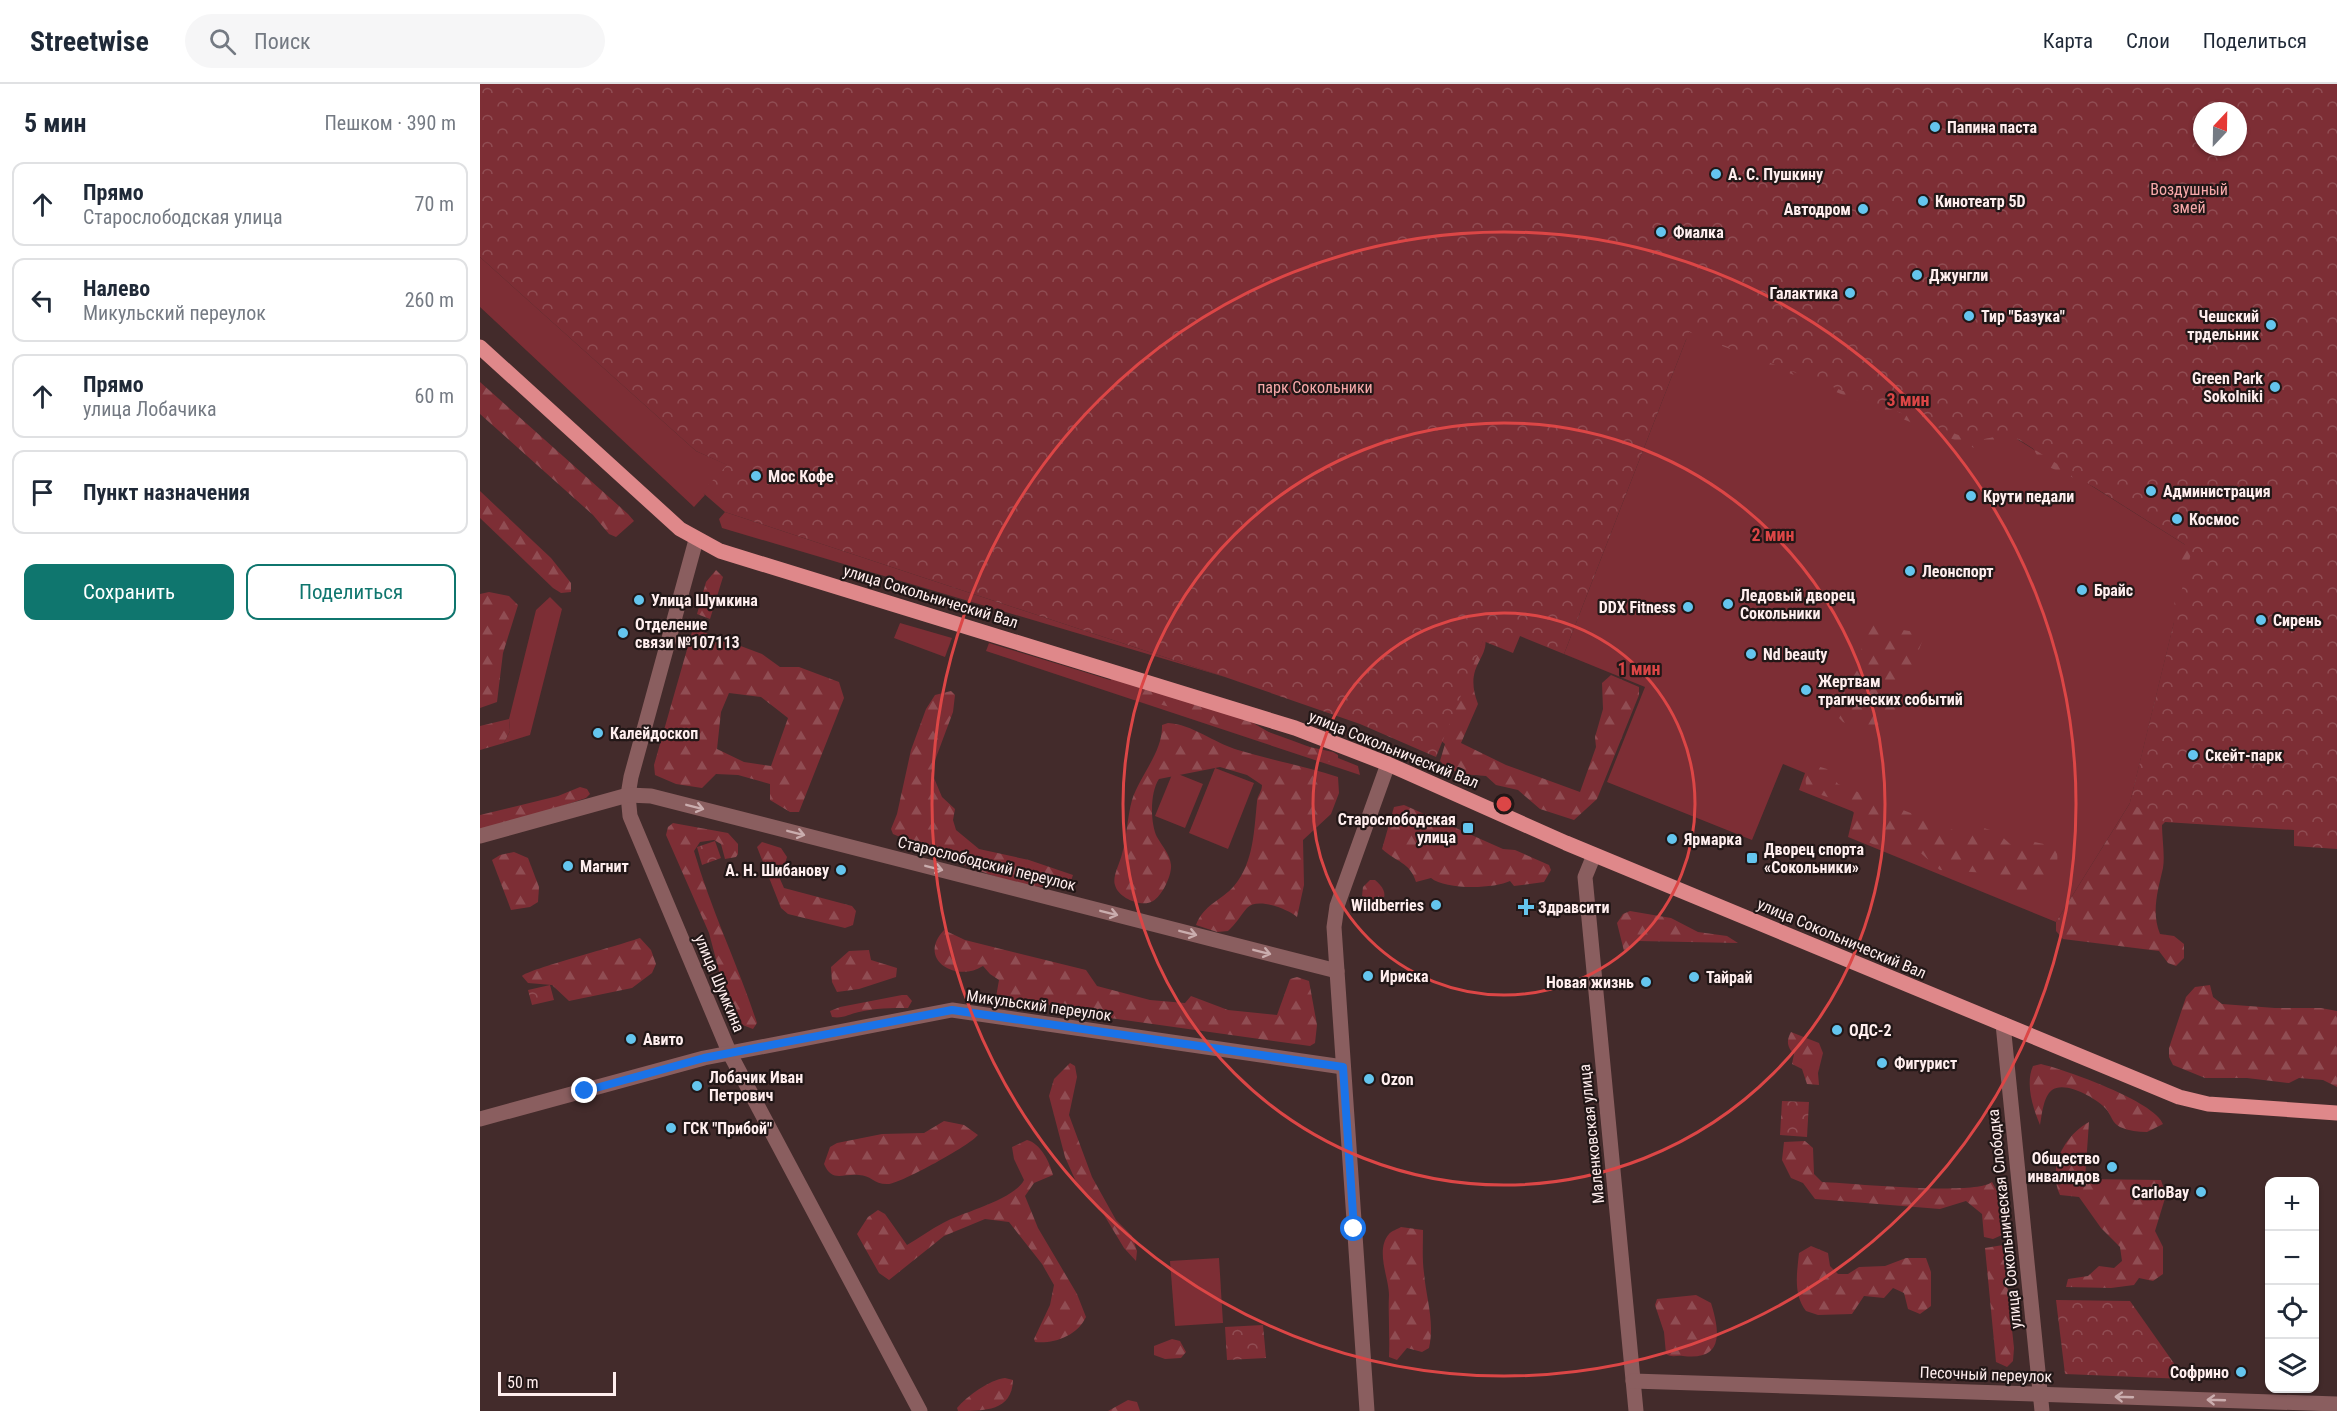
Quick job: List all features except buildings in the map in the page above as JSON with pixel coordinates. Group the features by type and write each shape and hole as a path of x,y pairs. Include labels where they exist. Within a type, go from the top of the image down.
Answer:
{"main road":[{"name":"улица Сокольнический Вал","path":"480,347 680,530 696,540 765,565 1218,702 1388,764 1594,855 2194,1102 2337,1113"}],"street":[{"name":"улица Шумкина","path":"696,540 628,795 630,816 730,1054 920,1411"},
{"path":"1367,1411 1335,917 1388,764"},
{"path":"480,836 628,795"},
{"name":"Старослободский переулок","path":"628,795 651,796 1337,971"},
{"name":"Маленковская улица","path":"1594,855 1585,877 1636,1411"},
{"name":"Микульский переулок","path":"480,1119 704,1058 952,1010 1343,1067"},
{"name":"улица Сокольническая Слободка","path":"2002,1024 2043,1411"},
{"name":"Песочный переулок","path":"1633,1381 2337,1404"}],"green space":[{"name":"парк Сокольники","path":"480,84 2337,84 2337,849 2294,846 2294,830 2165,822 2130,803 2192,549 2010,434 1974,441 1689,332 1564,654 1520,636 1513,653 1483,641 1436,757 1360,724 1225,677 725,512 702,492 727,465 696,451 480,257"},
{"path":"480,257 696,451 728,465 703,492 705,495 694,507 480,307"},
{"path":"1658,326 1905,369 2195,526 2167,820 2162,825 2164,863 2156,909 2160,934 2174,936 2184,944 2184,958 2176,966 2168,963 2159,951 2063,939 2056,931 2056,922 2130,803 2174,623 2175,582 2185,544 2106,492 2042,464 2028,439 2007,440 1977,449 1693,334 1676,347"},
{"path":"1689,332 2009,434 2192,549 2130,803 2056,922 1848,837 1854,812 1799,790 1805,773 1783,764 1752,840 1607,782 1645,687 1564,654"},
{"path":"480,382 634,521 616,537 609,534 593,515 480,414"},
{"path":"480,491 551,558 571,583 571,592 561,593 553,588 480,518"},
{"path":"725,512 1225,677 722,528 719,519"},
{"path":"716,570 723,577 710,619 697,614 706,582"},
{"path":"489,592 509,596 518,605 503,653 497,702 480,708 480,594"},
{"path":"550,597 562,609 530,735 504,743 510,731 509,719 536,610"},
{"path":"900,623 952,638 945,657 894,638"},
{"path":"1876,623 1890,628 1922,633 1923,639 1888,730 1882,736 1843,722 1835,714 1871,626"},
{"path":"698,630 762,654 780,667 799,667 839,682 844,698 799,812 790,812 770,800 770,784 738,775 716,774 702,788 676,784 655,775 654,765 692,632","holes":["729,693 761,697 788,718 771,766 744,762 717,749 721,712"]},
{"path":"1485,636 1486,644 1473,680 1478,704 1461,743 1506,765 1580,792 1596,747 1595,737 1603,709 1602,683 1611,675 1639,687 1639,695 1597,799 1574,820 1540,809 1518,790 1496,785 1486,776 1455,771 1440,761 1445,744 1439,739"},
{"path":"989,643 1267,731 1358,766 1360,775 986,651"},
{"path":"1110,678 1248,720 1286,742 1333,752 1338,755 1338,761 1321,762 1285,747 1228,730 1178,709 1135,698 1112,683"},
{"path":"951,691 955,695 953,712 931,771 942,797 955,809 953,820 956,830 979,849 1029,860 1073,875 1070,884 1045,887 1011,881 963,865 924,844 893,834 891,829 897,814 911,750 926,709 935,695"},
{"path":"509,719 510,731 504,743 480,750 480,726"},
{"path":"1168,723 1194,730 1238,750 1338,777 1339,793 1331,814 1303,840 1304,885 1297,917 1280,908 1258,904 1247,908 1228,931 1217,932 1196,925 1203,912 1234,886 1246,867 1254,835 1257,800 1262,787 1247,775 1220,767 1159,779 1154,792 1152,816 1157,837 1170,861 1171,869 1168,879 1160,895 1148,903 1125,898 1117,890 1115,878 1124,848 1132,800 1159,745 1162,725"},
{"path":"1817,766 1827,769 1838,784 1958,832 1969,831 1977,826 1997,832 2010,844 2025,840 2053,846 2057,852 2057,860 2051,877 2028,903 2014,895 2006,881 1988,873 1940,870 1915,848 1897,849 1873,844 1851,828 1856,818 1849,807 1808,790 1806,776"},
{"path":"1215,768 1254,783 1228,849 1189,833"},
{"path":"1173,772 1203,784 1185,828 1155,816"},
{"path":"580,787 587,789 590,794 586,798 480,834 480,815 558,796"},
{"path":"1404,805 1503,849 1515,850 1549,865 1551,870 1544,882 1514,886 1510,881 1482,887 1447,885 1431,878 1416,882 1406,866 1382,849 1394,807"},
{"path":"673,823 728,833 738,844 736,857 725,859 721,844 714,840 700,842 694,851 708,895 757,1023 753,1029 740,1024 722,982 709,933 666,835 668,827"},
{"path":"715,841 721,858 702,865 697,847"},
{"path":"762,842 781,848 787,857 780,879 784,888 852,906 856,911 853,925 845,928 788,914 781,908 757,847"},
{"path":"514,852 528,858 539,887 538,902 530,907 511,910 492,860 500,855"},
{"path":"1370,880 1375,880 1383,890 1382,902 1362,896 1363,887"},
{"path":"1630,911 1671,918 1698,932 1727,936 1738,943 1638,941 1624,951 1617,923 1623,914"},
{"path":"944,930 965,940 1086,970 1097,986 1150,1000 1185,1003 1191,996 1228,1010 1277,1015 1290,979 1297,977 1309,981 1317,1025 1315,1043 1310,1046 1074,1013 1056,1005 1042,1005 1021,1010 1002,1006 996,997 999,980 983,966 973,971 962,972 943,966 937,959 935,951 937,941"},
{"path":"640,938 651,950 656,964 652,973 632,988 569,1001 552,985 528,983 522,976 540,968"},
{"path":"869,950 871,960 897,968 896,977 859,989 837,992 832,982 831,967 849,951"},
{"path":"550,985 554,1000 532,1005 528,990"},
{"path":"2210,985 2213,997 2222,1004 2275,1008 2321,1008 2337,1011 2337,1087 2323,1080 2299,1078 2289,1083 2247,1078 2205,1078 2173,1065 2169,1057 2169,1048 2186,997 2195,987"},
{"path":"907,995 912,1001 908,1008 871,1010 839,1017 832,1017 830,1011 840,1007"},
{"path":"1791,1032 1819,1043 1823,1053 1818,1073 1819,1085 1807,1084 1802,1069 1792,1064 1794,1054 1788,1041"},
{"path":"1070,1063 1075,1066 1077,1077 1069,1115 1092,1177 1116,1220 1132,1236 1137,1251 1136,1261 1124,1248 1101,1210 1077,1184 1065,1157 1049,1096 1054,1079"},
{"path":"2041,1064 2127,1096 2156,1115 2163,1124 2147,1132 2120,1127 2096,1100 2065,1087 2049,1093 2043,1106 2040,1125 2033,1104 2030,1080 2033,1066"},
{"path":"1782,1101 1809,1102 1807,1137 1780,1135"},
{"path":"944,1121 964,1125 978,1135 950,1155 896,1182 884,1184 863,1175 834,1175 827,1170 824,1164 830,1147 837,1143 882,1134 924,1133"},
{"path":"2089,1122 2085,1179 2161,1180 2166,1195 2155,1231 2163,1247 2163,1274 2153,1281 2139,1278 2134,1285 2111,1288 2066,1287 2068,1279 2088,1276 2099,1266 2114,1268 2122,1261 2120,1247 2101,1228 2079,1197 2060,1195 2057,1184 2057,1163 2066,1143"},
{"path":"1027,1140 1036,1145 1044,1154 1053,1175 1034,1183 1025,1196 1038,1228 1077,1294 1086,1317 1071,1334 1050,1342 1035,1342 1034,1339 1050,1305 1054,1285 1042,1264 1009,1222 985,1219 944,1236 889,1280 879,1273 857,1234 868,1217 878,1210 885,1214 907,1245 943,1223 1010,1194 1024,1180 1014,1159 1012,1147"},
{"path":"1805,1141 1813,1148 1814,1174 1822,1182 1962,1188 1992,1182 1997,1191 2002,1235 1993,1239 1984,1237 1982,1214 1966,1201 1940,1209 1815,1199 1803,1183 1791,1178 1782,1160 1784,1142"},
{"path":"1401,1227 1423,1230 1423,1268 1430,1310 1431,1338 1429,1348 1422,1352 1407,1348 1397,1360 1389,1357 1389,1295 1383,1248 1389,1234"},
{"path":"2003,1245 2014,1348 2013,1361 2007,1367 1996,1362 1985,1248"},
{"path":"1811,1246 1828,1253 1830,1266 1838,1274 1848,1274 1859,1267 1885,1266 1906,1258 1926,1258 1931,1272 1931,1306 1920,1314 1908,1309 1904,1293 1893,1288 1884,1298 1864,1296 1852,1314 1818,1315 1806,1311 1799,1298 1797,1268 1799,1253"},
{"path":"1219,1258 1223,1323 1175,1326 1170,1261"},
{"path":"1696,1295 1711,1303 1716,1324 1716,1342 1706,1354 1668,1355 1664,1332 1655,1305 1657,1299"},
{"path":"2056,1300 2130,1301 2185,1379 2065,1374"},
{"path":"1263,1325 1266,1358 1227,1360 1225,1327"},
{"path":"1172,1339 1180,1341 1186,1352 1181,1358 1165,1359 1154,1355 1154,1346"},
{"path":"1005,1378 1013,1380 1008,1398 1002,1403 978,1411 958,1411 957,1408 961,1403 979,1389"},
{"path":"1128,1400 1137,1402 1140,1411 1108,1411"}],"place":[{"name":"Папина паста","path":"1935,127"},
{"name":"А. С. Пушкину","path":"1716,174"},
{"name":"Кинотеатр 5D","path":"1923,201"},
{"name":"Автодром","path":"1863,209"},
{"name":"Фиалка","path":"1661,232"},
{"name":"Джунгли","path":"1917,275"},
{"name":"Галактика","path":"1850,293"},
{"name":"Тир \"Базука\"","path":"1969,316"},
{"name":"Чешский трдельник","path":"2271,325"},
{"name":"Green Park Sokolniki","path":"2275,387"},
{"name":"Мос Кофе","path":"756,476"},
{"name":"Администрация","path":"2151,491"},
{"name":"Крути педали","path":"1971,496"},
{"name":"Космос","path":"2177,519"},
{"name":"Леонспорт","path":"1910,571"},
{"name":"Брайс","path":"2082,590"},
{"name":"Улица Шумкина","path":"639,600"},
{"name":"Ледовый дворец Сокольники","path":"1728,604"},
{"name":"DDX Fitness","path":"1688,607"},
{"name":"Сирень","path":"2261,620"},
{"name":"Отделение связи №107113","path":"623,633"},
{"name":"Nd beauty","path":"1751,654"},
{"name":"Жертвам трагических событий","path":"1806,690"},
{"name":"Калейдоскоп","path":"598,733"},
{"name":"Скейт-парк","path":"2193,755"},
{"name":"Старослободская улица","path":"1468,828"},
{"name":"Ярмарка","path":"1672,839"},
{"name":"Дворец спорта «Сокольники»","path":"1752,858"},
{"name":"Магнит","path":"568,866"},
{"name":"А. Н. Шибанову","path":"841,870"},
{"name":"Wildberries","path":"1436,905"},
{"name":"Здравсити","path":"1526,907"},
{"name":"Ириска","path":"1368,976"},
{"name":"Тайрай","path":"1694,977"},
{"name":"Новая жизнь","path":"1646,982"},
{"name":"ОДС-2","path":"1837,1030"},
{"name":"Авито","path":"631,1039"},
{"name":"Фигурист","path":"1882,1063"},
{"name":"Ozon","path":"1369,1079"},
{"name":"Лобачик Иван Петрович","path":"697,1086"},
{"name":"ГСК \"Прибой\"","path":"671,1128"},
{"name":"Общество инвалидов","path":"2112,1167"},
{"name":"CarloBay","path":"2201,1192"},
{"name":"Софрино","path":"2241,1372"}],"route":[{"path":"585,1091 704,1058 952,1010 1343,1067 1354,1229"}],"park label":[{"name":"Воздушный змей","path":"2189,198"}]}
